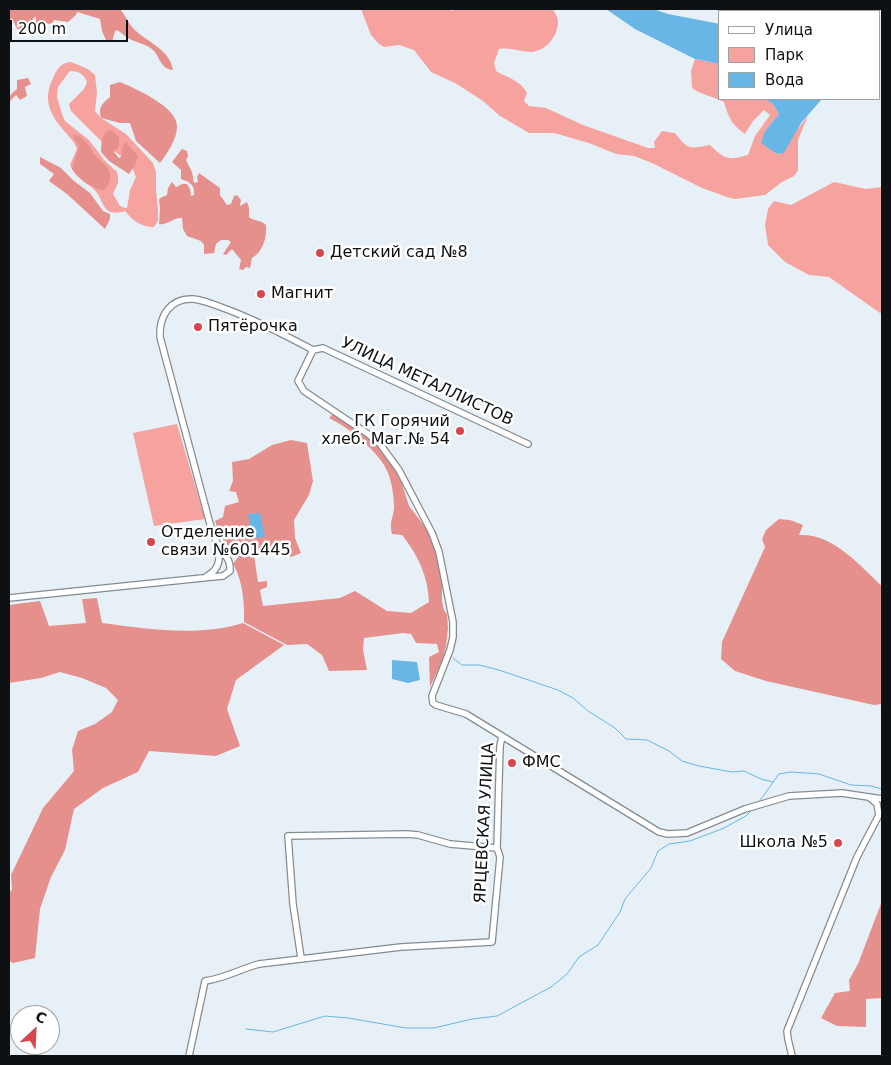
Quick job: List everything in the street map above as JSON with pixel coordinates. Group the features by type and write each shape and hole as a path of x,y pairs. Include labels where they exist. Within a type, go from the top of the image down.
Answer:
{"main road":[{"name":"УЛИЦА МЕТАЛЛИСТОВ","path":"222,552 210,524 163,347 160,330 165,312 177,302 191,299 200,300 268,326 313,350 323,348 528,444"},
{"path":"313,350 298,381 304,391 380,444 408,487 432,533 439,552 453,622 453,637 450,650 432,696 433,702 438,707 461,711 660,832 668,834 687,832 746,809 789,796 842,794 882,799"},
{"path":"9,598 205,577 217,573 227,574 230,571 230,564 222,552"},
{"path":"217,573 222,552"},
{"name":"ЯРЦЕВСКАЯ УЛИЦА","path":"300,958 401,947 492,942 500,857 497,848 500,746 502,736"},
{"path":"792,1056 787,1031 857,857 880,812 878,804 869,797"},
{"path":"189,1056 206,981 222,978 259,964 300,958 293,904 288,836 407,834 418,835 450,844 497,848"}],"green space":[{"path":"361,9 450,9 452,11 456,9 553,9 558,23 553,39 549,43 541,49 531,52 499,49 494,63 496,71 517,82 524,89 527,93 524,101 529,106 546,108 583,125 648,148 655,148 654,142 662,131 675,133 683,143 690,147 710,145 723,156 731,158 748,155 755,136 770,115 764,110 753,121 745,134 731,120 724,102 719,100 767,100 773,104 779,114 765,131 772,149 777,154 808,116 798,140 798,171 794,176 782,182 765,195 735,199 727,197 702,188 634,156 616,154 589,143 554,133 529,133 500,116 483,101 455,83 431,72 414,50 399,45 384,47 371,35"},
{"path":"695,59 718,64 718,100 692,88 691,71"},
{"path":"71,62 88,69 95,75 97,93 95,111 101,118 126,134 153,163 156,172 158,209 158,221 154,227 138,223 125,211 116,213 107,210 94,189 79,178 70,165 77,149 74,142 55,119 49,106 48,92 50,84 61,66","holes":["70,71 78,72 87,82 84,89 69,104 71,111 100,140 130,163 136,177 130,190 127,208 120,206 113,194 118,183 117,172 105,161 89,140 65,121 62,114 57,97 58,87"]},
{"path":"834,182 866,189 882,187 882,312 880,313 829,277 809,275 785,262 768,245 765,225 768,209 774,201 791,205"},
{"path":"177,424 205,519 154,526 133,433"}],"shaded area":[{"path":"9,9 120,9 134,29 168,57 173,70 163,65 152,49 129,39 117,30 112,42 106,40 100,19 77,12 68,22 54,20 52,24 43,23 40,27 37,27 36,16 23,29 17,29 12,18 9,21"},
{"path":"28,78 31,84 25,87 27,96 20,100 16,95 9,102 11,94 17,89 17,80"},
{"path":"120,82 136,89 164,106 175,120 177,127 175,136 160,163 136,141 130,123 120,123 101,118 101,106 110,97 110,85"},
{"path":"111,130 119,137 119,146 114,152 119,158 121,157 123,145 126,142 138,156 129,174 109,161 101,152 103,136 107,131"},
{"path":"73,134 81,137 108,168 110,181 104,190 94,188 86,183 72,169 79,146"},
{"path":"182,149 187,151 188,156 186,160 192,172 194,183 198,182 197,177 199,173 220,188 220,195 227,205 231,204 234,196 237,195 241,200 240,206 247,202 249,217 266,225 264,244 252,258 250,268 239,269 241,260 232,249 226,255 223,254 231,242 228,240 221,240 216,244 214,253 204,254 204,245 201,241 187,236 183,229 182,218 165,224 159,224 159,200 167,195 168,188 172,182 176,187 187,184 191,196 194,195 193,186 181,179 181,170 172,162"},
{"path":"40,157 61,168 90,193 103,211 110,214 110,219 105,229 67,194 49,181 54,174 40,164"},
{"path":"333,414 380,445 398,471 409,506 429,532 437,554 442,584 442,602 447,614 448,628 443,659 430,687 429,657 439,652 437,644 416,643 411,634 403,633 364,638 363,650 367,670 329,671 322,655 307,644 287,645 244,622 242,591 239,576 233,564 239,556 254,555 258,582 267,581 267,587 260,590 263,606 340,598 355,591 387,611 411,613 429,602 427,583 413,550 402,535 392,534 391,520 394,508 392,486 384,465 363,441 329,418"},
{"path":"291,440 307,443 313,481 309,495 294,520 295,538 301,553 291,557 276,548 232,551 220,536 215,521 223,517 225,506 239,502 236,492 229,491 233,481 232,462 249,459 272,445"},
{"path":"779,519 790,520 803,525 799,535 823,539 845,552 882,586 882,704 874,705 766,681 735,671 721,659 722,642 765,547 762,539 766,530"},
{"path":"97,598 102,623 191,631 208,630 243,623 284,645 236,680 227,709 240,746 216,756 149,751 138,772 103,788 74,809 65,850 51,877 40,909 35,958 13,963 9,961 9,894 12,889 11,875 43,808 74,771 72,750 78,731 95,724 112,712 118,700 106,688 82,678 60,672 41,678 9,683 9,605 40,601 49,626 86,623 82,599"},
{"path":"882,901 882,998 866,999 866,1027 837,1026 821,1018 835,993 850,991 849,980 858,964"}],"water":[{"path":"606,9 653,9 668,14 718,24 718,64 695,59 635,29"},
{"path":"767,100 821,100 801,123 784,153 777,154 761,143 765,131 779,114 773,104"},
{"path":"260,513 265,537 252,538 248,514"},
{"path":"392,660 417,662 420,680 408,683 392,679"}],"waterway":[{"path":"453,658 462,665 479,665 499,670 558,690 573,698 588,711 615,728 626,739 647,740 669,751 682,761 732,772 744,771 773,782"},
{"path":"759,802 779,774 791,772 819,774 851,785 871,786 882,789"},
{"path":"246,1029 273,1032 325,1016 406,1028 434,1028 472,1019 497,1016 551,987 567,974 579,957 598,945 620,912 625,899 651,868 658,851 669,844 690,841 724,828 746,816 753,809"}],"place":[{"name":"Детский сад №8","path":"320,253"},
{"name":"Магнит","path":"261,294"},
{"name":"Пятёрочка","path":"198,327"},
{"name":"ГК Горячий хлеб. Маг.№ 54","path":"460,431"},
{"name":"Отделение связи №601445","path":"151,542"},
{"name":"ФМС","path":"512,763"},
{"name":"Школа №5","path":"838,843"}]}
